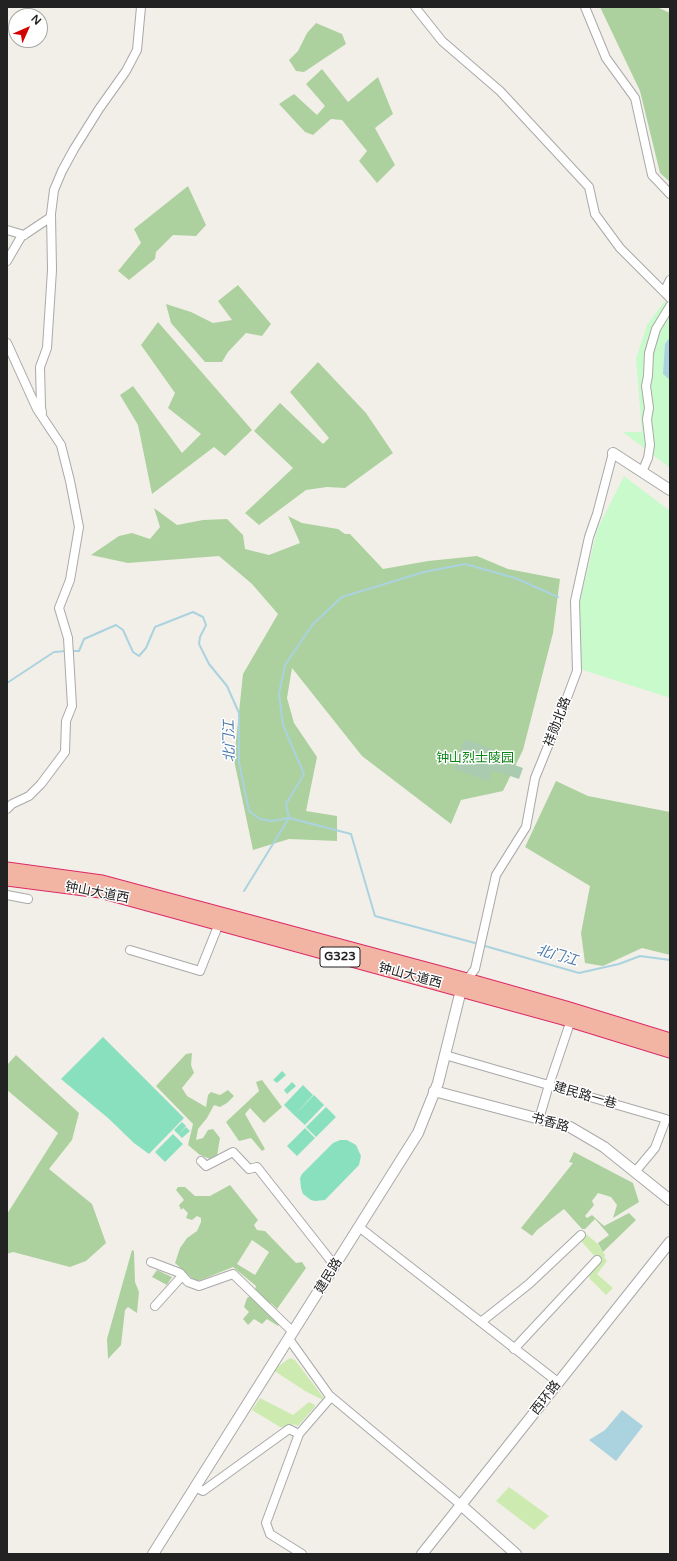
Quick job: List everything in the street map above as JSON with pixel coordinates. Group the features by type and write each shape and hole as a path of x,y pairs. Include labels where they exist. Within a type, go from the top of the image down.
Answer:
{"highway":[{"name":"钟山大道西","path":"7,869 102,882 221,919 572,1015 670,1040"},
{"name":"钟山大道西","path":"7,879 100,891 221,919"},
{"name":"钟山大道西","path":"572,1015 670,1051"}],"street":[{"path":"44,419 41,407 40,367 47,348 52,276 51,217 54,190 62,171 99,109 126,71 137,50 141,7"},
{"path":"415,7 442,41 500,91 589,187 595,214 620,248 670,298"},
{"path":"585,7 606,58 635,98 652,175 670,194"},
{"path":"7,261 21,237 51,217"},
{"path":"7,230 24,235"},
{"path":"664,292 670,280"},
{"path":"642,472 648,458 650,445 647,418 649,408 646,386 649,353 656,328 670,306"},
{"path":"7,343 37,409 61,445 79,527 70,580 59,608 69,645 68,657 72,706 66,721 65,752 29,796 12,804 7,809"},
{"path":"613,453 670,490"},
{"name":"祥勋北路","path":"464,985 475,969 496,875 526,826 535,778 577,671 575,601 589,537 597,514 613,453"},
{"path":"7,894 28,899"},
{"path":"130,950 200,971 221,919"},
{"name":"建民路","path":"153,1554 418,1133 434,1091 464,985"},
{"path":"539,1119 572,1015"},
{"name":"建民路一巷","path":"445,1054 666,1119 655,1148 635,1172"},
{"name":"书香路","path":"434,1091 570,1127 604,1147 670,1200"},
{"path":"201,1161 206,1166 233,1152 248,1169 257,1167 335,1266"},
{"path":"359,1228 558,1383"},
{"path":"481,1322 529,1284 581,1235"},
{"name":"西环路","path":"422,1554 670,1242"},
{"path":"514,1349 597,1260"},
{"path":"151,1262 180,1273 188,1282 199,1286 232,1274 291,1336 331,1397 461,1505 516,1554"},
{"path":"155,1306 182,1276"},
{"path":"302,1554 270,1534 266,1523 299,1434 331,1397"},
{"path":"195,1487 203,1491 289,1429 299,1434"}],"green space":[{"path":"600,7 657,7 670,13 670,182 660,173 640,91"},
{"path":"316,23 342,34 346,44 304,72 296,71 289,60 298,51 307,33"},
{"path":"322,69 348,102 378,77 393,114 375,128 395,165 377,183 359,161 367,151 342,120 331,119 313,135 305,132 279,104 294,94 317,115 325,106 306,84"},
{"path":"188,186 206,225 196,236 173,235 156,252 155,259 129,280 118,271 141,243 134,229"},
{"path":"238,285 271,324 262,336 246,333 228,352 222,362 205,362 171,323 166,304 191,312 213,323 232,320 218,301"},
{"path":"670,294 670,468 623,432 642,432 636,359 647,325"},
{"path":"158,322 252,430 225,456 214,447 152,494 138,425 120,395 133,386 182,453 201,434 168,408 175,393 141,345"},
{"path":"318,362 366,413 393,453 345,488 327,487 306,490 259,525 245,513 293,468 254,431 280,403 323,444 329,438 290,392"},
{"path":"624,476 670,511 670,698 580,669 580,601 597,530"},
{"path":"154,508 177,525 203,520 227,519 243,535 245,549 269,555 300,543 288,516 302,523 338,529 345,534 350,534 383,569 428,561 477,556 508,569 560,579 553,633 523,750 503,791 461,800 451,824 362,756 292,668 287,698 294,723 317,757 306,811 337,816 337,841 289,839 253,850 234,760 243,674 278,614 252,584 219,556 128,563 91,555 119,536 132,533 150,539 160,527"},
{"name":"钟山烈士陵园","path":"465,739 500,752 498,759 523,768 519,779 493,770 488,781 454,769"},
{"path":"556,781 588,796 670,812 670,955 642,948 603,966 585,963 581,933 590,886 525,847"},
{"path":"103,1037 184,1118 149,1154 134,1143 108,1118 61,1079"},
{"path":"192,1053 191,1065 194,1073 182,1088 187,1096 206,1107 208,1095 211,1092 220,1095 228,1090 234,1096 220,1107 214,1105 207,1118 198,1129 196,1140 203,1138 208,1130 213,1129 220,1138 217,1156 210,1159 200,1155 188,1145 193,1124 156,1086 186,1054"},
{"path":"16,1055 79,1113 72,1140 49,1169 92,1204 106,1243 86,1261 70,1267 13,1252 7,1254 7,1214 58,1133 7,1090 7,1065"},
{"path":"282,1071 286,1075 277,1083 273,1080"},
{"path":"262,1080 282,1107 264,1123 250,1108 245,1114 265,1149 262,1151 251,1138 239,1141 226,1122 259,1091 256,1082"},
{"path":"292,1082 296,1086 287,1094 284,1090"},
{"path":"303,1085 313,1095 294,1115 284,1105"},
{"path":"314,1095 324,1105 305,1125 294,1115"},
{"path":"326,1107 336,1117 316,1137 306,1127"},
{"path":"182,1122 186,1126 179,1134 186,1127 190,1131 182,1138 174,1130"},
{"path":"305,1128 315,1138 297,1156 287,1146"},
{"path":"173,1134 183,1144 165,1162 155,1152"},
{"path":"340,1140 347,1140 356,1145 361,1156 359,1165 325,1200 311,1200 303,1194 300,1178 302,1174 333,1143"},
{"path":"574,1152 633,1183 639,1202 613,1218 617,1205 611,1197 598,1193 592,1201 594,1205 585,1216 587,1218 592,1215 604,1226 629,1213 636,1220 603,1252 598,1243 609,1235 595,1219 585,1229 582,1229 564,1209 537,1230 532,1236 521,1228 573,1163 569,1162"},
{"path":"230,1185 258,1220 254,1225 257,1230 265,1231 296,1263 302,1262 306,1268 277,1309 271,1303 267,1311 280,1323 278,1326 267,1319 262,1324 254,1319 248,1325 243,1319 249,1312 244,1307 247,1298 254,1293 256,1286 233,1267 196,1282 175,1263 180,1248 187,1238 197,1231 201,1222 201,1218 197,1216 192,1220 186,1218 188,1213 183,1208 181,1210 179,1205 184,1200 176,1190 178,1187 185,1187 195,1196 210,1196","holes":["252,1240 269,1252 255,1275 237,1264"]},
{"path":"586,1234 598,1244 607,1261 597,1274 613,1288 606,1295 590,1279 589,1275 600,1262 580,1240"},
{"path":"132,1250 134,1251 135,1282 139,1292 137,1313 128,1307 125,1310 121,1345 108,1359 107,1339"},
{"path":"157,1270 172,1277 167,1285 152,1277"},
{"path":"290,1358 295,1360 323,1397 323,1400 305,1391 273,1370"},
{"path":"260,1398 293,1415 309,1402 315,1405 298,1426 293,1424 289,1427 280,1427 252,1410"},
{"path":"509,1487 549,1516 534,1530 496,1501"}],"water":[{"path":"670,337 670,380 663,374 665,344"},
{"path":"622,1410 643,1426 616,1461 589,1440 605,1430"}],"waterway":[{"path":"244,891 289,818 286,804 304,774 283,725 279,694 285,665 313,624 342,597 424,572 465,564 515,578 558,597"},
{"name":"北门江","path":"71,651 79,651 84,639 116,625 123,630 133,652 139,656 146,648 155,627 193,612 203,617 206,625 200,637 199,644 209,664 227,686 239,713 239,762 249,811 260,819 272,821 289,818 351,834 375,916 475,943"},
{"name":"北门江","path":"7,683 54,652 67,651"},
{"name":"北门江","path":"485,946 579,973 619,964 640,956 670,960"}]}
